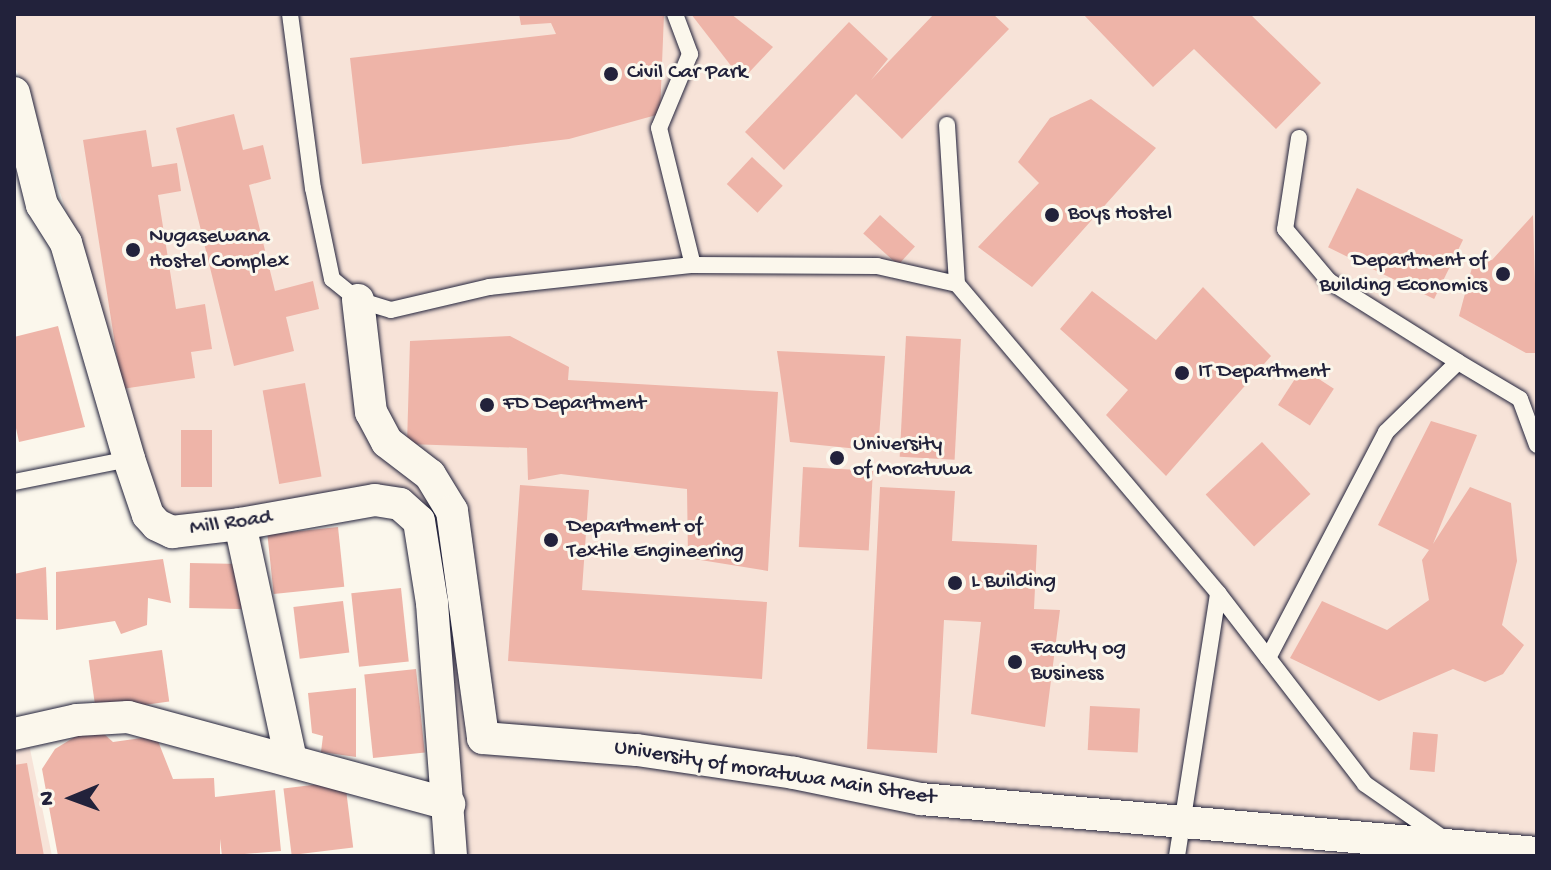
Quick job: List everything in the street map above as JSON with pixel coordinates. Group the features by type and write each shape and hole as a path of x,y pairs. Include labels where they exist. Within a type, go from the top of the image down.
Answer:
{"street":[{"name":"Mill Road","path":"14,93 28,205 66,243 129,459 148,515 157,525 172,532 240,524 375,500 400,504 419,521 432,603 451,856"},
{"name":"University of moratuwa Main Street","path":"358,300 371,412 387,442 430,475 452,511 483,738 637,750 794,773 921,799 1178,840 1458,853 1537,853"},
{"path":"240,524 291,760"},
{"path":"14,734 77,720 128,717 449,804"}],"lane":[{"path":"290,14 313,188 332,279 358,300 391,310 489,287 693,265 877,266 957,284"},
{"path":"675,14 690,54 659,128 693,265"},
{"path":"947,125 957,284 1218,593 1365,784 1458,853"},
{"path":"1299,138 1285,229 1329,281 1520,399 1537,445"},
{"path":"1268,658 1386,432 1458,362"},
{"path":"14,482 129,459"},
{"path":"1178,840 1218,593"}],"shaded area":[{"name":"University of Moratuwa","path":"14,14 1537,14 1537,856 456,856 408,523 352,493 153,520 67,214 26,88 14,66"},
{"path":"28,739 52,856 14,856 14,742"}],"building":[{"path":"519,14 664,14 660,114 569,139 362,164 350,58 556,34 551,23 521,25"},
{"path":"691,14 731,14 773,47 742,80"},
{"path":"934,14 993,14 1009,29 902,139 856,94 784,170 745,132 849,22 888,59 871,80"},
{"path":"1083,14 1250,14 1321,83 1276,129 1194,49 1153,87"},
{"name":"Boys Hostel","path":"1091,99 1156,148 1032,287 978,247 1039,183 1018,162 1050,118"},
{"path":"234,114 243,150 263,145 271,179 249,185 275,291 313,281 319,309 286,317 294,351 234,366 176,128"},
{"name":"Nugasewana Hostel Complex","path":"146,130 152,167 177,163 181,191 158,195 176,309 205,304 212,349 191,352 195,378 122,389 83,140"},
{"path":"752,157 783,186 757,213 727,184"},
{"path":"1357,188 1463,240 1434,299 1328,247"},
{"path":"880,215 915,246 898,265 863,234"},
{"name":"Department of Building Economics","path":"1533,215 1537,353 1526,353 1459,316 1474,260 1492,260"},
{"name":"IT Department","path":"1203,287 1271,356 1166,476 1106,415 1128,390 1060,329 1092,291 1156,340"},
{"path":"58,326 85,427 19,442 14,419 14,337"},
{"path":"510,336 569,367 568,380 778,392 768,571 688,558 687,489 561,474 528,480 527,448 407,444 410,341"},
{"path":"906,336 961,339 955,460 900,457"},
{"path":"777,351 885,356 878,451 790,442"},
{"path":"1302,368 1334,389 1310,426 1278,405"},
{"path":"305,383 321,477 279,484 263,390"},
{"path":"1431,421 1477,435 1433,544 1470,487 1511,503 1517,561 1502,625 1524,645 1503,674 1485,682 1453,669 1379,701 1290,658 1322,601 1387,630 1429,600 1422,560 1429,550 1378,525"},
{"path":"181,430 212,430 212,487 181,487"},
{"path":"1262,442 1310,494 1254,546 1206,495"},
{"path":"803,467 873,471 869,551 799,547"},
{"name":"Department of Textile Engineering","path":"520,485 589,490 582,590 767,602 762,679 508,661"},
{"name":"L Building","path":"880,487 955,491 952,541 1037,545 1034,609 1060,610 1045,727 971,714 981,622 944,620 937,753 867,749"},
{"path":"338,527 344,587 274,594 267,534"},
{"path":"163,559 171,603 148,598 147,625 121,634 115,621 56,630 56,572"},
{"path":"190,563 242,564 241,609 189,608"},
{"path":"46,567 48,620 14,619 14,574"},
{"path":"401,588 409,662 359,667 351,593"},
{"path":"343,601 349,653 300,659 293,607"},
{"path":"162,650 169,701 96,712 89,660"},
{"path":"416,669 425,753 373,758 364,674"},
{"path":"356,688 356,757 321,752 323,736 312,733 308,693"},
{"path":"1090,706 1140,709 1138,753 1088,750"},
{"path":"94,725 113,742 156,736 173,779 214,778 215,797 275,790 281,851 222,856 220,839 220,856 58,856 42,769 55,749"},
{"path":"1413,732 1438,734 1435,772 1410,770"},
{"path":"27,763 44,856 14,856 14,765"},
{"path":"345,781 353,848 292,855 283,789"}],"place":[{"name":"Civil Car Park","path":"611,74"},
{"name":"Boys Hostel","path":"1052,215"},
{"name":"Nugasewana Hostel Complex","path":"133,250"},
{"name":"Department of Building Economics","path":"1503,274"},
{"name":"IT Department","path":"1182,373"},
{"name":"FD Department","path":"487,405"},
{"name":"University of Moratuwa","path":"837,458"},
{"name":"Department of Textile Engineering","path":"551,540"},
{"name":"L Building","path":"955,583"},
{"name":"Faculty og Business","path":"1015,662"}]}
